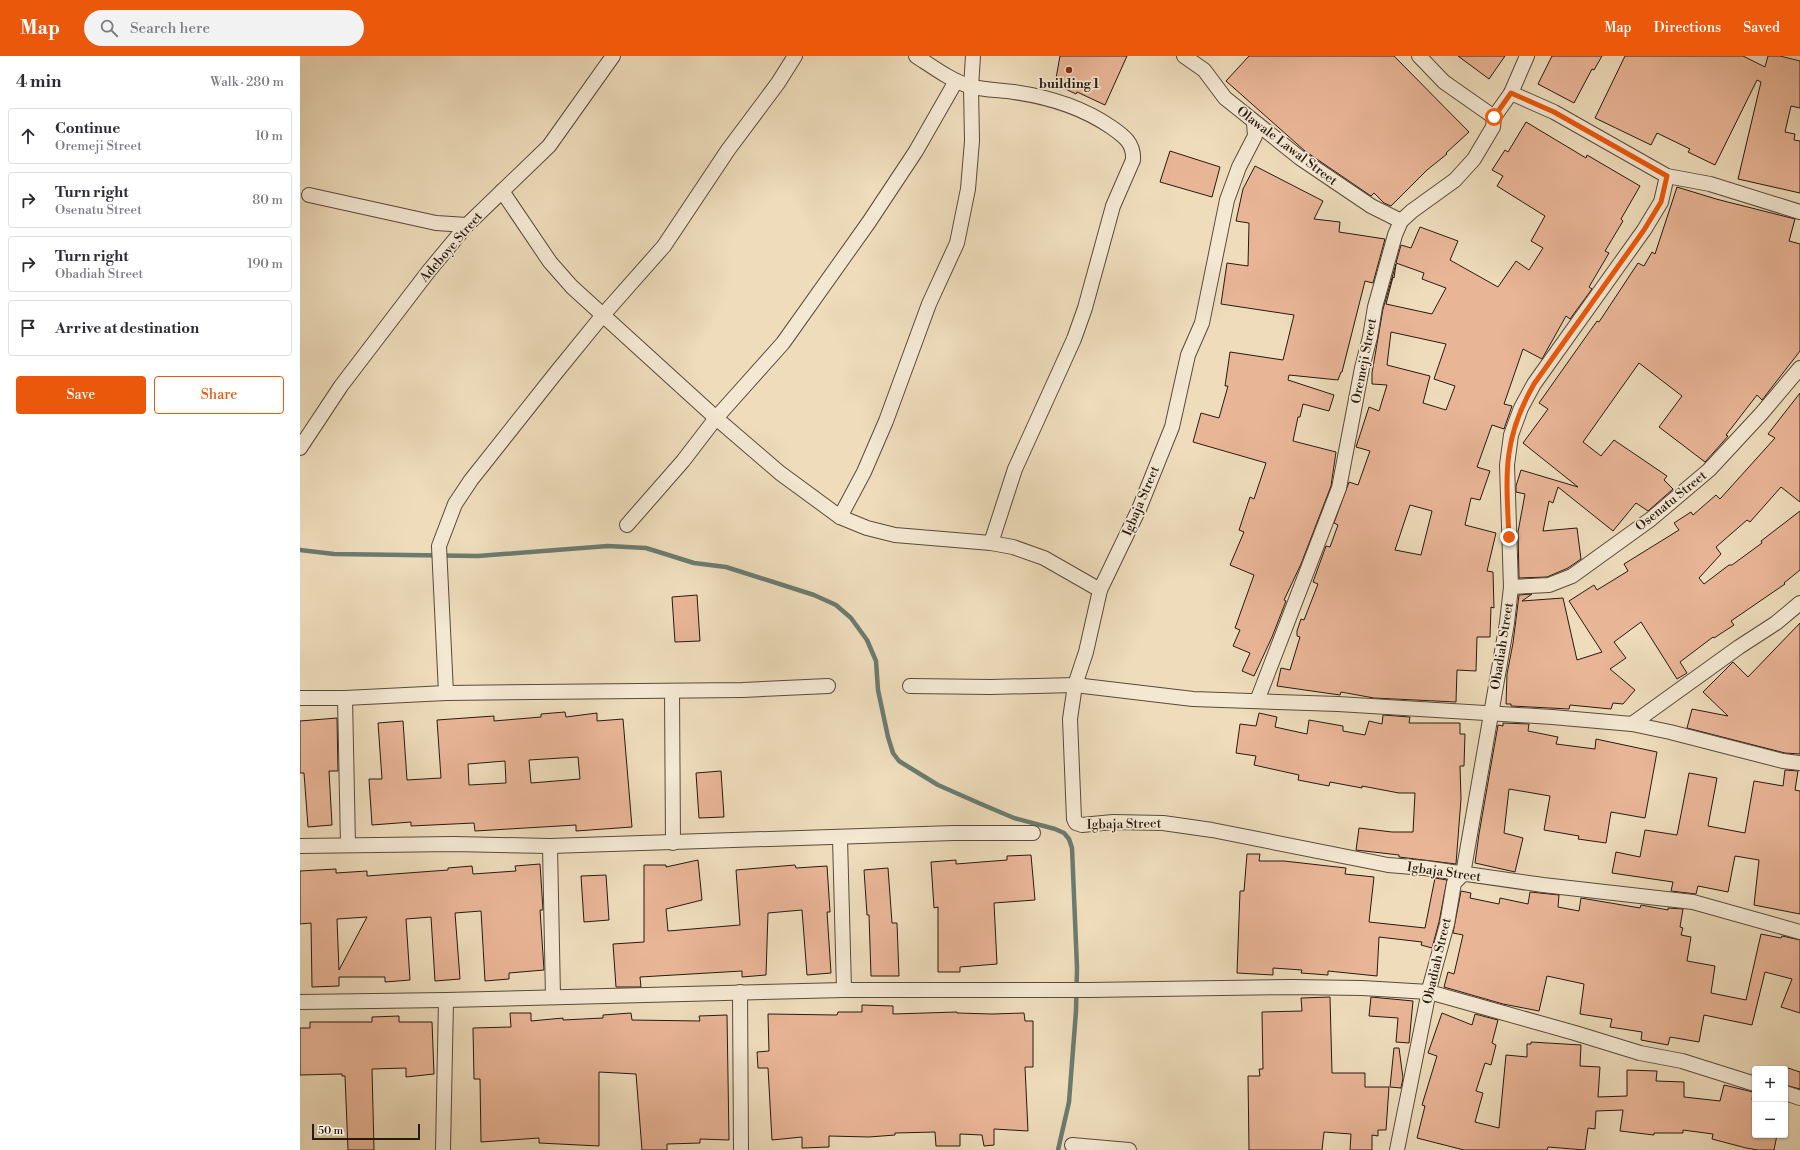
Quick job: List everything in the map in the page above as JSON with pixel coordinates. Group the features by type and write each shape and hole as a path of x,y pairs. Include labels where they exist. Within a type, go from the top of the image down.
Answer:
{"street":[{"name":"Adeboye Street","path":"300,448 341,386 467,225 549,146 613,56"},
{"path":"446,693 441,562 439,546 455,504 471,480 603,315 664,246 728,150 778,83 795,56"},
{"path":"916,56 956,81 971,87 1015,92 1051,99 1085,111 1125,136 1131,144 1134,152 1133,160 1113,206 1085,308 1074,339 1015,469 991,544"},
{"path":"840,517 864,472 886,421 929,304 957,243 968,189 972,149 971,87 973,56"},
{"name":"Olawale Lawal Street","path":"1184,56 1204,70 1225,98 1254,123 1336,184 1371,206 1401,222"},
{"path":"1419,56 1444,82 1494,117"},
{"name":"Oremeji Street","path":"1258,701 1339,488 1375,307 1384,269 1401,222 1421,203 1455,180 1474,159 1493,127 1494,117 1511,93 1527,56"},
{"path":"627,525 682,461 716,418 783,342 869,222 916,151 956,81"},
{"path":"1511,93 1554,112 1667,176 1710,184 1800,212"},
{"name":"Igbaja Street","path":"1254,123 1255,136 1239,167 1227,200 1202,323 1188,355 1172,427 1139,509 1100,590 1086,652 1074,685 1070,720 1074,819 1076,823 1082,825 1113,822 1163,823 1212,830 1388,865 1543,886 1693,902 1800,932"},
{"name":"Obadiah Street","path":"1397,1150 1429,992 1447,924 1454,883 1463,874 1507,623 1511,587 1506,464 1512,435 1521,408 1534,384 1644,230 1661,202 1667,176"},
{"path":"502,190 550,262 572,287 716,418 780,473 840,517 867,528 895,535 1013,547 1044,558 1100,590"},
{"path":"309,195 436,223 467,225"},
{"name":"Osenatu Street","path":"1511,587 1549,585 1572,576 1651,519 1709,470 1798,373"},
{"path":"1632,724 1739,647 1776,623 1800,603"},
{"path":"910,686 991,687 1074,685 1193,699 1491,712 1632,724 1670,732 1783,761 1800,763"},
{"path":"300,698 346,698 446,693 743,690 828,686"},
{"path":"672,691 674,843"},
{"path":"346,698 348,845"},
{"path":"300,846 454,844 550,846 840,838 954,833 1033,833"},
{"path":"840,838 844,990"},
{"path":"550,846 553,997"},
{"path":"300,1002 446,1000 844,990 1089,990 1291,987 1362,988 1429,992 1640,1053 1682,1061 1752,1083"},
{"path":"740,992 741,1150"},
{"path":"443,1150 446,1000"},
{"path":"1788,1094 1800,1098"},
{"path":"1072,1144 1129,1150"}],"building":[{"path":"1060,56 1127,56 1105,105 1055,84"},
{"path":"1249,56 1394,56 1469,132 1446,153 1447,154 1427,170 1391,206 1384,203 1374,193 1371,196 1305,151 1226,81"},
{"path":"1458,56 1505,56 1489,79"},
{"path":"1552,56 1602,56 1594,70 1592,69 1574,103 1538,84"},
{"path":"1625,56 1743,56 1765,67 1768,56 1780,56 1800,61 1800,108 1791,106 1785,132 1795,134 1794,140 1800,141 1800,193 1738,179 1761,82 1757,80 1715,165 1688,152 1690,149 1657,133 1651,145 1595,118"},
{"path":"1526,122 1586,158 1587,155 1640,186 1621,219 1623,221 1605,251 1609,253 1589,287 1592,289 1570,319 1566,316 1542,359 1523,349 1504,404 1512,406 1504,429 1492,425 1477,467 1490,471 1480,500 1471,498 1465,525 1496,533 1487,571 1493,572 1494,608 1491,607 1490,637 1477,637 1476,671 1457,670 1456,702 1374,698 1341,692 1340,695 1277,686 1281,668 1290,670 1300,637 1297,636 1297,631 1301,619 1304,620 1318,584 1313,582 1326,546 1330,547 1338,525 1334,523 1349,482 1358,485 1370,451 1356,447 1369,407 1379,411 1387,385 1372,384 1372,373 1383,309 1396,264 1394,278 1393,277 1386,304 1432,314 1446,288 1422,279 1424,273 1396,263 1401,245 1411,248 1420,227 1458,241 1450,260 1498,287 1516,261 1529,270 1543,248 1531,241 1545,216 1497,186 1503,176 1492,170 1505,150 1508,152","holes":["1391,332 1446,344 1434,379 1455,386 1446,410 1423,403 1430,376 1387,365","1410,505 1432,511 1421,555 1395,550"]},
{"path":"1170,151 1220,167 1212,197 1160,182"},
{"path":"1255,166 1323,201 1314,219 1340,222 1339,232 1385,239 1373,283 1365,281 1342,372 1338,380 1289,375 1288,380 1334,395 1329,411 1303,404 1300,417 1298,417 1293,441 1336,452 1331,486 1301,564 1284,600 1286,601 1272,637 1254,676 1242,671 1250,653 1233,646 1240,630 1235,628 1254,575 1230,565 1244,532 1239,530 1250,497 1254,499 1266,463 1193,442 1201,413 1219,418 1228,386 1225,386 1230,352 1283,360 1294,315 1221,304 1227,263 1248,266 1249,223 1236,221 1243,189"},
{"path":"1677,187 1716,199 1795,219 1789,241 1800,244 1800,351 1762,400 1757,395 1726,435 1728,436 1705,462 1659,427 1682,396 1639,363 1583,442 1601,456 1614,440 1667,476 1664,480 1673,489 1648,511 1636,503 1613,531 1558,487 1553,503 1549,501 1543,531 1577,528 1581,559 1568,568 1547,577 1519,578 1518,532 1525,494 1516,492 1516,486 1521,470 1578,487 1523,443 1548,409 1539,403 1597,321 1599,322 1638,263 1644,266 1652,252 1655,254"},
{"path":"1800,393 1800,502 1781,487 1750,522 1747,520 1716,547 1721,554 1699,578 1704,584 1762,543 1761,541 1800,511 1800,570 1784,583 1785,584 1731,621 1734,625 1714,638 1713,637 1680,662 1687,673 1677,679 1641,622 1614,642 1626,658 1610,669 1635,690 1623,704 1613,703 1611,709 1570,705 1569,709 1511,706 1511,704 1506,704 1507,674 1513,643 1519,595 1532,594 1522,601 1563,598 1577,660 1602,652 1569,601 1594,585 1597,590 1628,571 1624,564 1679,530 1674,523 1691,512 1693,515 1716,495 1720,499 1775,438 1768,434"},
{"path":"697,595 700,641 675,642 672,597"},
{"path":"1800,623 1800,754 1785,753 1687,728 1692,709 1728,716 1703,692 1733,662 1748,677"},
{"path":"565,712 566,717 597,713 597,721 623,719 632,827 576,831 576,825 475,831 474,823 411,826 411,822 372,825 369,779 382,779 378,723 403,721 407,780 441,778 437,720 494,716 494,721 541,717 541,714","holes":["578,757 580,779 531,783 529,760","505,761 506,783 469,785 468,764"]},
{"path":"1259,713 1277,717 1275,727 1307,734 1309,720 1343,726 1343,731 1365,735 1369,721 1382,724 1383,715 1410,717 1409,723 1460,723 1460,734 1465,734 1464,766 1460,766 1461,799 1456,864 1356,850 1359,828 1392,832 1413,832 1415,793 1399,793 1330,782 1329,786 1298,780 1299,775 1254,765 1256,756 1236,753 1240,724 1256,726"},
{"path":"337,718 338,771 329,771 332,825 308,827 304,773 300,773 300,721"},
{"path":"1503,723 1529,724 1528,731 1558,737 1556,744 1595,749 1596,739 1657,752 1645,818 1611,812 1606,843 1578,839 1579,836 1544,830 1550,796 1509,789 1504,833 1523,838 1515,872 1475,863 1498,725 1503,726"},
{"path":"1785,770 1798,771 1795,790 1800,791 1800,914 1754,905 1759,860 1735,856 1728,892 1698,886 1696,894 1671,891 1673,882 1612,873 1616,852 1640,857 1645,830 1677,835 1689,773 1717,778 1708,826 1745,833 1754,781 1783,786"},
{"path":"721,771 724,817 699,818 696,773"},
{"path":"1247,854 1260,854 1259,861 1284,861 1346,868 1345,874 1374,877 1369,922 1425,928 1435,878 1447,880 1439,922 1432,948 1421,945 1422,942 1379,937 1377,976 1328,971 1328,975 1301,973 1302,970 1273,968 1273,975 1237,973 1240,891 1244,891"},
{"path":"1031,855 1035,900 994,903 997,964 960,967 960,972 938,972 938,907 934,908 931,862 956,860 956,864 1007,860 1007,856"},
{"path":"698,860 702,900 666,909 668,931 740,925 736,870 795,865 796,868 827,866 830,912 827,912 831,973 807,975 802,910 768,913 766,975 742,977 742,971 640,977 641,987 616,987 613,944 644,942 644,865 666,865 666,867"},
{"path":"540,864 543,910 540,910 544,970 509,973 509,979 485,981 481,911 455,913 460,979 435,981 431,917 406,919 410,980 385,982 385,977 339,977 339,986 312,987 311,923 300,924 300,871 336,869 336,873 367,871 367,876 448,870 448,868 472,866 473,874 516,871 515,866","holes":["367,917 339,970 337,919"]},
{"path":"888,868 892,923 897,923 899,976 871,976 869,915 867,915 864,870"},
{"path":"606,875 609,920 584,922 581,876"},
{"path":"1461,891 1471,893 1470,898 1499,904 1500,898 1528,904 1530,892 1559,895 1558,907 1579,911 1581,898 1640,908 1641,905 1668,910 1668,908 1683,909 1680,927 1683,928 1681,935 1691,937 1687,961 1715,966 1711,993 1746,1000 1761,934 1781,938 1782,936 1800,940 1800,1013 1781,1007 1792,979 1765,972 1752,1025 1704,1015 1699,1042 1670,1037 1668,1045 1641,1040 1642,1032 1610,1027 1612,1019 1580,1014 1584,984 1547,976 1539,1011 1503,1004 1444,987 1448,972 1454,974 1463,935 1453,933"},
{"path":"1330,997 1332,1073 1365,1073 1365,1087 1389,1087 1386,1130 1378,1130 1378,1136 1372,1135 1372,1150 1350,1150 1351,1134 1324,1132 1322,1150 1249,1150 1248,1076 1260,1076 1259,1069 1263,1069 1262,1012 1302,1011 1301,998"},
{"path":"1371,997 1413,1001 1409,1043 1396,1042 1398,1018 1369,1016"},
{"path":"862,1005 893,1006 893,1014 957,1012 992,1014 1024,1013 1025,1021 1033,1021 1033,1067 1025,1067 1028,1131 994,1129 994,1145 984,1146 982,1135 960,1134 960,1146 936,1146 935,1132 895,1133 895,1135 869,1137 829,1136 829,1147 802,1148 802,1137 772,1140 768,1068 758,1068 757,1052 769,1051 768,1014 837,1015 838,1012 862,1012"},
{"path":"510,1013 531,1013 531,1021 563,1018 563,1020 603,1018 603,1015 631,1013 632,1020 700,1021 699,1016 727,1015 729,1140 700,1139 700,1143 667,1144 667,1150 642,1150 636,1074 599,1072 599,1146 539,1143 539,1138 481,1142 480,1079 474,1079 473,1028 511,1027"},
{"path":"1442,1013 1472,1025 1475,1014 1498,1020 1492,1043 1496,1045 1491,1065 1485,1063 1476,1091 1483,1093 1475,1122 1499,1128 1506,1055 1527,1057 1527,1044 1531,1044 1531,1042 1581,1045 1580,1066 1600,1067 1598,1097 1627,1096 1627,1070 1657,1071 1656,1081 1684,1082 1684,1097 1720,1101 1724,1085 1752,1092 1752,1138 1776,1138 1774,1150 1746,1148 1712,1139 1713,1134 1683,1130 1683,1133 1654,1133 1654,1135 1620,1131 1623,1110 1596,1111 1595,1129 1588,1128 1585,1150 1548,1147 1547,1150 1464,1150 1417,1138 1425,1106 1422,1105 1437,1056 1428,1053"},
{"path":"399,1016 399,1022 432,1022 434,1074 406,1077 406,1068 372,1069 374,1150 348,1150 345,1076 342,1076 342,1074 300,1075 300,1028 310,1028 310,1022 372,1022 372,1017"},
{"path":"1394,1048 1399,1048 1403,1078 1401,1088 1390,1087"},
{"path":"1788,1068 1800,1072 1800,1089 1788,1086"}],"waterway":[{"path":"300,550 334,554 478,556 608,546 646,548 694,563 726,567 814,595 836,605 851,618 867,640 876,661 878,690 888,737 893,753 899,761 938,785 1014,818 1055,829 1064,833 1069,839 1072,848 1077,968 1076,1011 1069,1102 1058,1150"}],"place":[{"name":"building 1","path":"1069,70"}],"route":[{"path":"1494,117 1511,93 1554,112 1667,176 1661,202 1644,230 1621,265 1534,384 1521,408 1512,435 1506,464 1509,537"}]}
